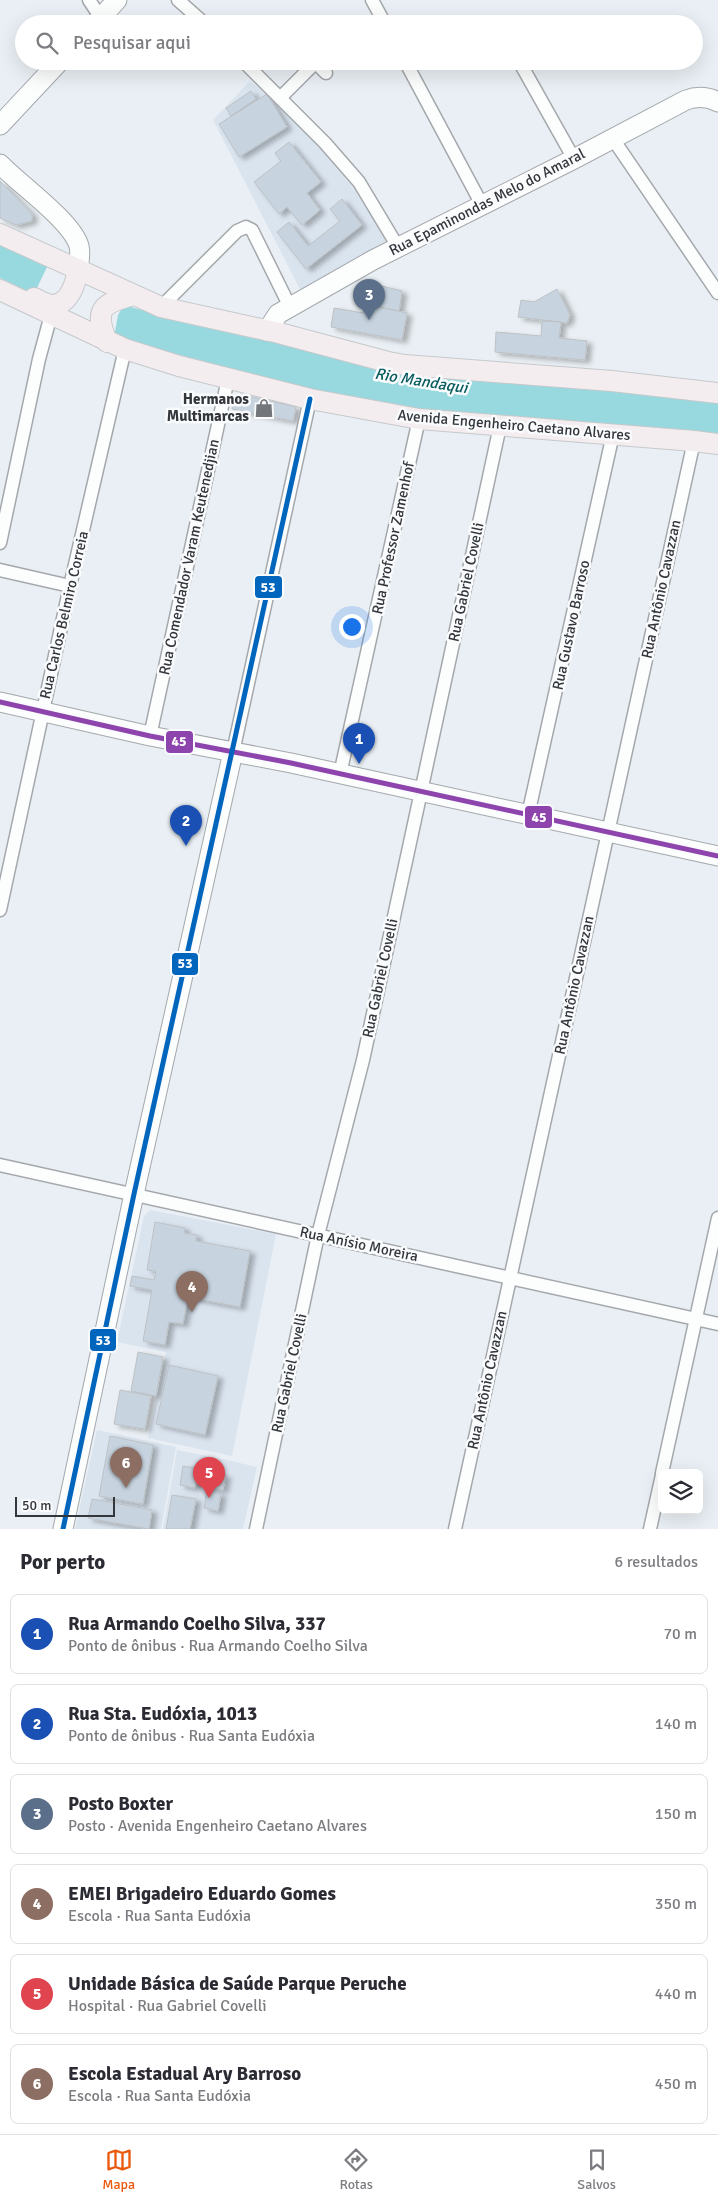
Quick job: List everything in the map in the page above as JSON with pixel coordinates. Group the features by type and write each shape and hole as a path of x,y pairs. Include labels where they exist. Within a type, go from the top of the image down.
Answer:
{"main road":[{"path":"0,234 161,307 267,330 405,366 612,381 718,393"},
{"path":"5,293 20,294 51,305 56,304 67,298 72,290 78,269"},
{"name":"Avenida Engenheiro Caetano Alvares","path":"5,293 116,346 228,379 310,399 419,420 694,440 718,444"},
{"path":"116,346 100,325 101,313 112,302 133,295"}],"street":[{"path":"89,0 95,15"},
{"path":"103,15 117,0"},
{"path":"178,0 195,15"},
{"path":"378,2 382,15"},
{"path":"0,125 52,70"},
{"path":"252,70 325,143 359,182 398,246"},
{"path":"280,98 307,70"},
{"path":"323,70 326,73"},
{"path":"410,70 482,204"},
{"path":"524,70 574,159"},
{"name":"Rua Epaminondas Melo do Amaral","path":"267,330 278,314 398,246 574,159 686,100 704,97 718,102"},
{"path":"613,139 718,293"},
{"path":"0,164 71,231 79,245 78,269"},
{"path":"161,307 237,231 246,227 252,230 290,307"},
{"path":"0,543 39,359 52,315"},
{"name":"Rua Carlos Belmiro Correia","path":"0,910 70,586 116,346"},
{"name":"Rua Comendador Varam Keutenedjian","path":"150,736 228,379"},
{"path":"63,1529 134,1194 310,399"},
{"name":"Rua Professor Zamenhof","path":"340,774 419,420"},
{"name":"Rua Gabriel Covelli","path":"256,1529 318,1235 363,1060 500,426"},
{"name":"Rua Gustavo Barroso","path":"528,815 613,434"},
{"name":"Rua Antônio Cavazzan","path":"455,1529 694,440"},
{"path":"0,570 70,586"},
{"path":"0,702 150,736 340,774 607,834 718,854"},
{"name":"Rua Anísio Moreira","path":"0,1165 718,1324"},
{"path":"663,1469 718,1218"},
{"path":"650,1529 658,1492"}],"shaded area":[{"path":"250,81 266,93 312,139 355,190 389,244 301,291 213,120"},
{"path":"150,1210 276,1234 232,1456 148,1438 166,1352 117,1342 144,1216"},
{"path":"97,1430 176,1447 161,1529 75,1529"},
{"path":"177,1450 257,1467 243,1529 163,1529"}],"water":[{"path":"0,245 47,267 34,294 0,278"},
{"name":"Rio Mandaqui","path":"124,305 194,325 209,325 263,340 399,371 718,397 718,434 541,421 399,407 287,384 114,337 118,315"}],"building":[{"path":"251,91 256,99 231,116 226,108"},
{"path":"267,94 287,127 239,157 219,124"},
{"path":"289,142 321,182 307,193 320,210 302,225 287,207 279,214 254,182 281,161 275,153"},
{"path":"0,181 32,214 32,221 16,225 0,218"},
{"path":"342,199 362,225 306,269 277,232 289,222 308,246 340,221 330,209"},
{"path":"382,286 402,291 399,311 364,304 367,289 381,291"},
{"path":"557,289 570,315 567,323 518,317 521,300 534,302"},
{"path":"364,304 407,313 402,340 331,327 334,308 363,313"},
{"path":"542,321 561,322 559,338 587,341 585,360 495,352 496,332 541,336"},
{"name":"Hermanos Multimarcas","path":"240,394 296,407 293,421 232,409 233,402"},
{"path":"155,1222 185,1228 184,1233 197,1235 196,1241 250,1251 240,1307 188,1297 183,1324 169,1322 165,1345 143,1341 152,1290 130,1286 132,1276 154,1280 156,1271 147,1270"},
{"path":"138,1352 163,1357 156,1396 131,1391"},
{"path":"169,1365 218,1376 205,1435 156,1424"},
{"path":"120,1390 151,1396 145,1429 114,1424"},
{"path":"110,1436 153,1445 143,1504 99,1496"},
{"path":"183,1466 199,1469 195,1488 180,1485"},
{"path":"209,1472 226,1475 223,1490 207,1487"},
{"path":"207,1491 221,1494 218,1511 204,1508"},
{"path":"172,1495 196,1499 190,1529 166,1529"},
{"path":"92,1499 152,1510 149,1529 88,1518"}],"transit line":[{"name":"53","path":"63,1529 134,1194 310,399"},
{"name":"45","path":"0,702 150,736 291,763 718,856"}],"place":[{"name":"Posto Boxter","path":"369,320"},
{"name":"Hermanos Multimarcas","path":"264,408"},
{"name":"Rua Armando Coelho Silva, 337","path":"359,764"},
{"name":"Rua Sta. Eudóxia, 1013","path":"186,846"},
{"name":"EMEI Brigadeiro Eduardo Gomes","path":"192,1312"},
{"name":"Escola Estadual Ary Barroso","path":"126,1488"},
{"name":"Unidade Básica de Saúde Parque Peruche","path":"209,1498"}]}
